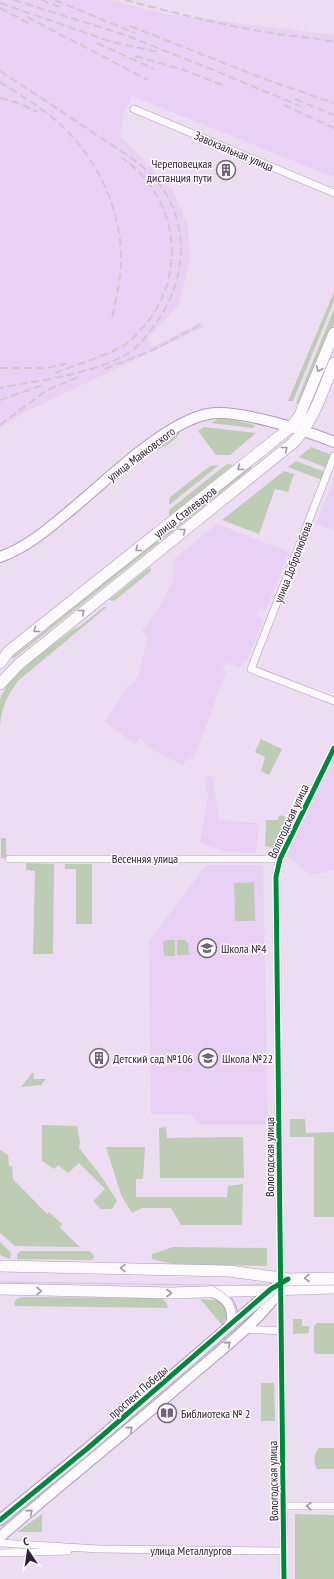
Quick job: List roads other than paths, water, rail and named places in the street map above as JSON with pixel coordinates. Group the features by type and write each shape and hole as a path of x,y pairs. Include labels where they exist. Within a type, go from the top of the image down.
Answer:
{"main road":[{"name":"улица Сталеваров","path":"0,663 9,651 291,427 299,417 334,333"},
{"name":"улица Сталеваров","path":"0,684 19,664 294,442 304,431 334,363"},
{"path":"0,1262 13,1266"},
{"path":"0,1266 249,1273 280,1283 334,1288"},
{"path":"247,1291 254,1284 253,1277 249,1273"},
{"path":"0,1289 12,1291 170,1293 247,1291 280,1283 334,1278"},
{"path":"0,1297 12,1291"}],"street":[{"name":"Завокзальная улица","path":"134,109 334,193"},
{"name":"улица Маяковского","path":"0,557 15,552 36,539 150,445 179,425 203,415 221,413 234,414 291,427 334,442"},
{"name":"улица Добролюбова","path":"334,456 251,669 334,702"},
{"path":"0,660 9,651"},
{"path":"0,677 19,664"},
{"name":"Вологодская улица","path":"284,1579 275,908 276,877 280,859 334,748"},
{"name":"Весенняя улица","path":"9,859 280,859"},
{"name":"проспект Победы","path":"0,1537 138,1423 244,1330 274,1299 280,1283"},
{"name":"проспект Победы","path":"0,1520 88,1448 280,1283"},
{"path":"211,1291 222,1296 231,1308 232,1321 225,1331"},
{"path":"244,1330 281,1331"},
{"path":"284,1506 334,1506"},
{"name":"улица Металлургов","path":"0,1543 99,1549 284,1551"},
{"name":"улица Металлургов","path":"0,1553 99,1549"}],"tram line":[{"path":"0,1282 276,1286 334,1285"},
{"path":"0,1529 133,1418 231,1331 236,1316 233,1303 224,1293 210,1285"},
{"path":"234,1328 285,1286"}],"railway":[{"path":"14,0 125,35 300,106"},
{"path":"41,0 60,7"},
{"path":"55,0 135,33"},
{"path":"125,0 230,25 265,32 334,42"},
{"path":"0,3 112,42 158,52"},
{"path":"0,8 30,24"},
{"path":"27,17 148,80"},
{"path":"130,26 262,78 334,103"},
{"path":"97,43 154,69"},
{"path":"135,56 184,70 225,86"},
{"path":"0,71 130,157 156,180 168,198 176,217 180,237 181,257 171,296 161,315 143,340 133,350 117,360 85,371 0,388"},
{"path":"0,82 38,107 60,124 85,153 105,186 117,222 120,241 120,275 112,318"},
{"path":"0,98 19,103 38,112"},
{"path":"295,99 334,115"},
{"path":"284,105 334,128"},
{"path":"55,373 92,360 126,344 149,320 161,300 169,278 172,256 170,233 165,212 154,192 140,173 122,158"},
{"path":"105,369 155,349 200,325"},
{"path":"0,368 46,368 66,364"},
{"path":"0,425 47,390 81,376"},
{"path":"0,400 43,385"}],"place":[{"name":"Череповецкая дистанция пути","path":"226,170"},
{"name":"Школа №4","path":"207,948"},
{"name":"Детский сад №106","path":"99,1058"},
{"name":"Школа №22","path":"208,1058"},
{"name":"Библиотека № 2","path":"167,1413"}]}
